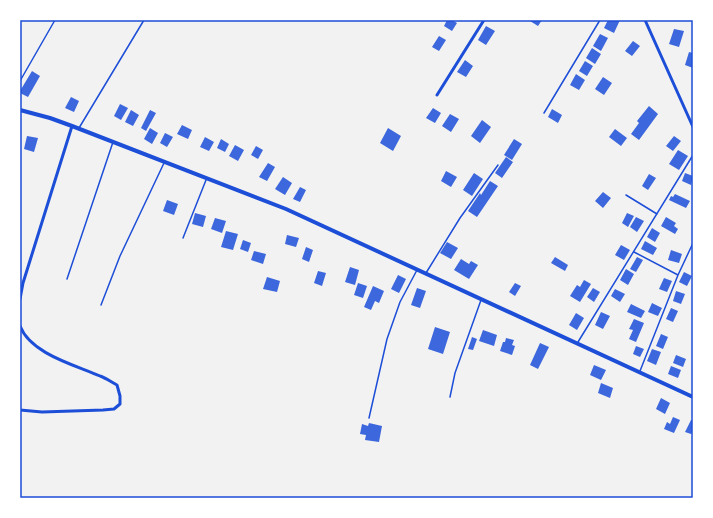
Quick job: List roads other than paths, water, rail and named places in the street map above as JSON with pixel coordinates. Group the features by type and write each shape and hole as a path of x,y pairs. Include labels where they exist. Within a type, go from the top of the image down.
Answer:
{"street":[{"path":"437,95 484,20"},
{"path":"645,20 693,126"},
{"path":"20,110 72,126 286,209 481,300 693,396"},
{"path":"20,299 22,283 72,126"},
{"path":"20,326 23,333 36,345 57,359 102,376 117,385 120,396 120,404 114,409 109,410 57,412 20,410"}],"lane":[{"path":"20,81 55,20"},
{"path":"79,129 144,20"},
{"path":"544,113 600,20"},
{"path":"67,279 113,142"},
{"path":"577,344 693,155"},
{"path":"101,305 120,256 164,162"},
{"path":"426,274 460,218 498,165"},
{"path":"183,238 206,178"},
{"path":"626,195 657,214"},
{"path":"639,372 678,275 693,243"},
{"path":"634,252 678,275"},
{"path":"369,418 387,339 400,302 417,270"},
{"path":"450,397 455,373 481,300"}]}
